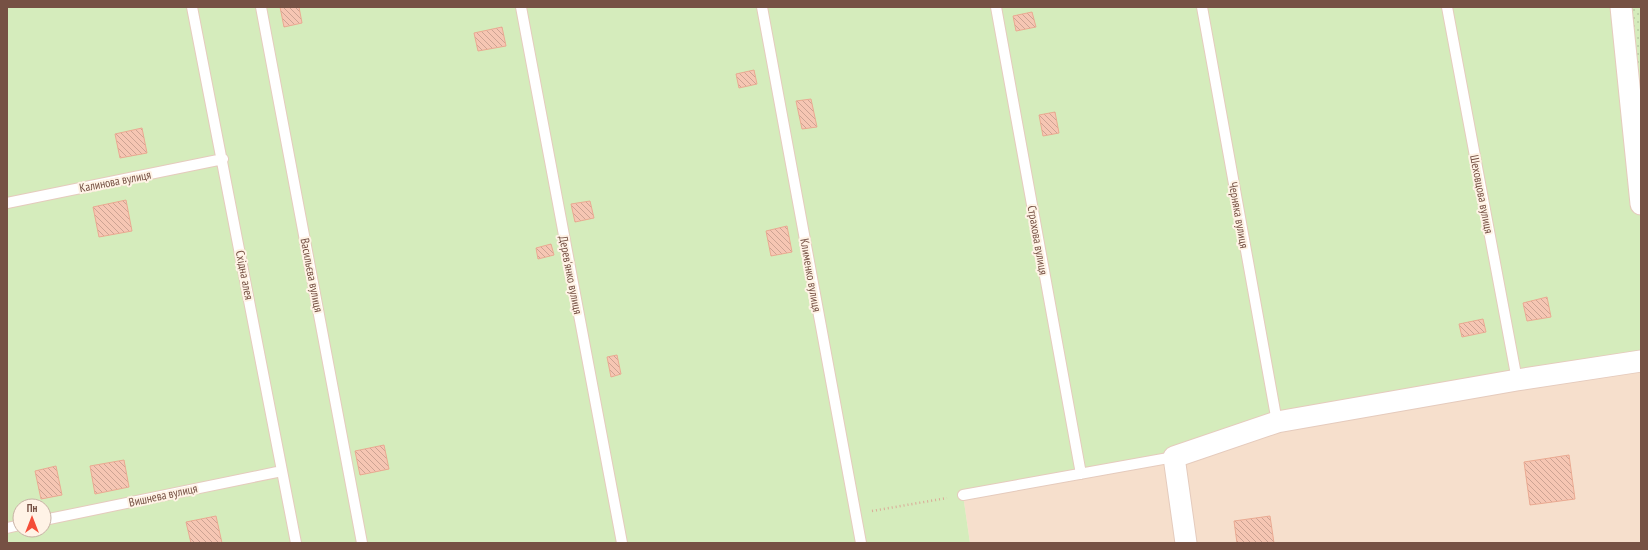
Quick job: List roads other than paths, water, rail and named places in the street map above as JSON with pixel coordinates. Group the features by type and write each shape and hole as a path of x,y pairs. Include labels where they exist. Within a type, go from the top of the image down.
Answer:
{"street":[{"path":"1621,7 1641,204"},
{"path":"1186,543 1174,457 1277,422 1517,380 1641,361"}],"lane":[{"name":"Східна алея","path":"192,7 223,159 296,543"},
{"name":"Васильєва вулиця","path":"261,7 362,543"},
{"name":"Дерев'янко вулиця","path":"521,7 622,543"},
{"name":"Клименко вулиця","path":"762,7 861,543"},
{"name":"Страхова вулиця","path":"996,7 1081,474"},
{"name":"Черняка вулиця","path":"1202,7 1277,422"},
{"name":"Шеховцова вулиця","path":"1447,7 1517,380"},
{"name":"Калинова вулиця","path":"7,203 223,159"},
{"path":"963,495 1174,457"},
{"name":"Вишнева вулиця","path":"52,518 282,471"}]}
